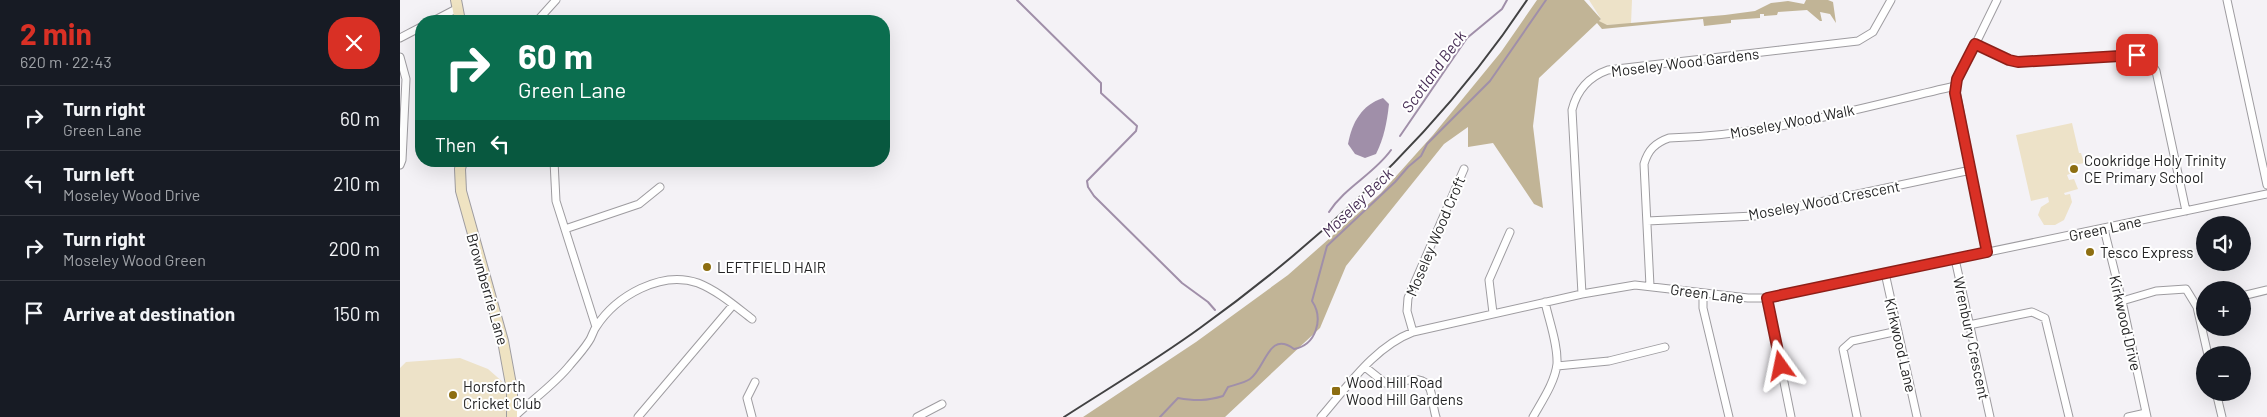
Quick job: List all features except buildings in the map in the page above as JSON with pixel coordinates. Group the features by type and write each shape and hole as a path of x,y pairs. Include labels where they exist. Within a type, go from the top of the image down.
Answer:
{"street":[{"path":"542,15 556,0"},
{"name":"Moseley Wood Gardens","path":"1582,294 1572,110 1575,96 1582,86 1599,73 1608,70 1858,41 1873,32 1891,0"},
{"path":"2227,0 2266,180"},
{"path":"1987,252 1955,86 1995,1"},
{"path":"441,15 457,4"},
{"path":"400,38 415,30"},
{"path":"1975,44 2009,60 2018,62 2130,55 2149,61 2156,71 2186,211"},
{"path":"400,57 406,78 402,160 400,165"},
{"name":"Moseley Wood Walk","path":"1650,286 1644,164 1646,155 1660,141 1669,138 1751,132 1810,121 1955,86"},
{"name":"Brownberrie Lane","path":"460,167 461,191 503,342 512,390 513,417"},
{"path":"554,167 556,201 596,326"},
{"name":"Moseley Wood Croft","path":"1413,332 1407,311 1408,298 1464,169"},
{"name":"Moseley Wood Crescent","path":"1647,220 1754,216 1971,170"},
{"path":"565,229 640,204 660,187"},
{"name":"Green Lane","path":"1321,417 1365,367 1389,344 1413,332 1493,313 1619,287 1650,286 1703,293 1767,298 2267,194"},
{"name":"Kirkwood Drive","path":"2104,229 2122,300 2147,415"},
{"path":"1493,313 1489,286 1490,275 1510,232"},
{"name":"Wrenbury Crescent","path":"1955,259 1990,417"},
{"name":"Kirkwood Lane","path":"1885,274 1917,417"},
{"path":"513,417 568,368 589,341 596,326 636,290 656,282 681,280 697,283 718,293 752,319"},
{"path":"2122,300 2156,291 2186,289 2196,305"},
{"path":"2251,294 2267,290"},
{"path":"1703,293 1703,308 1729,417"},
{"path":"1767,298 1791,417"},
{"path":"1533,417 1547,392 1556,366 1556,356 1545,302"},
{"path":"638,417 733,305"},
{"path":"1969,325 2032,312 2045,318 2069,417"},
{"path":"1857,417 1844,349 1852,341 1898,331"},
{"path":"1556,366 1609,361 1665,347"},
{"path":"1365,367 1385,383 1390,384 1414,379 1426,384 1429,388 1436,417"},
{"path":"752,417 747,398 755,382"},
{"path":"2218,401 2222,417"},
{"path":"917,417 942,404"},
{"path":"2128,417 2147,415"}],"shaded area":[{"path":"1537,0 1584,0 1601,19 1599,21 1607,25 1725,15 1755,11 1771,3 1788,1 1804,4 1806,0 1828,0 1833,2 1836,23 1830,14 1820,12 1822,21 1820,21 1807,10 1778,12 1777,15 1764,16 1764,14 1760,14 1760,18 1731,20 1731,23 1704,26 1703,19 1602,29 1597,23 1539,78 1533,126 1543,208 1534,204 1493,143 1468,147 1468,127 1444,144 1346,266 1320,328 1225,417 1083,417 1196,342 1288,275 1381,193 1433,135 1501,52"},
{"path":"1589,0 1632,0 1631,24 1604,25 1599,21 1601,19"},
{"path":"1383,98 1389,104 1383,136 1376,154 1365,158 1355,154 1348,144 1352,129 1359,115 1369,105"},
{"path":"2072,123 2079,153 2081,153 2084,163 2070,166 2072,173 2067,175 2069,180 2074,179 2078,189 2064,193 2065,195 2070,194 2072,202 2064,220 2055,225 2044,225 2038,215 2041,207 2049,202 2048,197 2031,201 2016,135"},
{"name":"Horsforth Cricket Club","path":"460,358 488,369 504,383 508,408 506,417 400,417 400,368 406,362"}],"waterway":[{"path":"1017,0 1101,83 1101,93 1137,126 1136,131 1087,181 1088,187 1094,196 1182,283 1208,302 1215,310"},
{"name":"Scotland Beck","path":"1400,136 1467,38 1502,9 1507,0"},
{"name":"Moseley Beck","path":"1160,417 1178,398 1201,400 1223,396 1228,387 1250,379 1273,347 1278,344 1285,344 1294,349 1302,347 1313,337 1316,330 1317,316 1316,308 1312,301 1327,246 1421,156 1427,144 1490,81 1546,0"},
{"name":"Scotland Beck","path":"1329,212 1343,195 1384,159 1391,150"}],"railway":[{"path":"1064,417 1200,328 1292,257 1336,219 1419,137 1493,48 1527,0"}],"place":[{"name":"Cookridge Holy Trinity CE Primary School","path":"2074,169"},
{"name":"Tesco Express","path":"2090,252"},
{"name":"LEFTFIELD HAIR","path":"707,267"},
{"name":"Wood Hill Road Wood Hill Gardens","path":"1336,391"},
{"name":"Horsforth Cricket Club","path":"453,395"}],"route":[{"path":"1781,366 1767,298 1987,252 1955,93 1957,79 1975,44 2009,60 2018,62 2137,55"}]}
